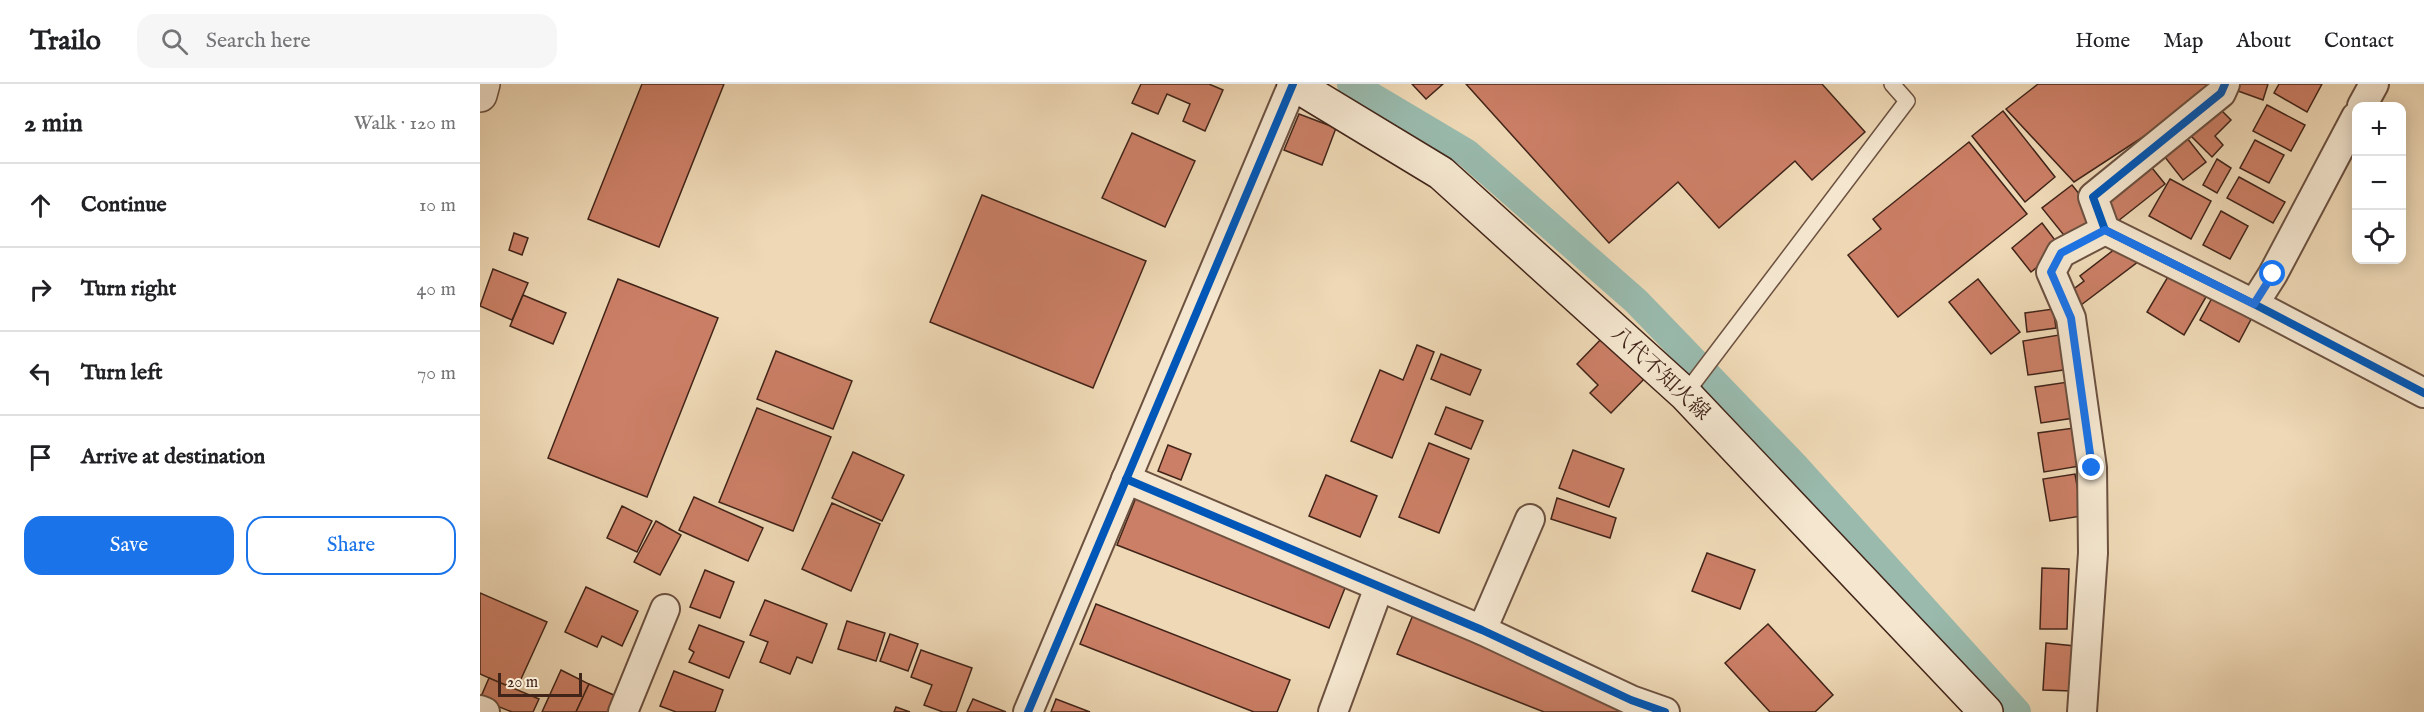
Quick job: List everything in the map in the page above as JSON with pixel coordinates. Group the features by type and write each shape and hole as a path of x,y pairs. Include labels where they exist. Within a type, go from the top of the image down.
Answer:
{"main road":[{"path":"480,95 483,84"},
{"name":"八代不知火線","path":"1294,84 1441,173 1690,387 1986,712"}],"street":[{"path":"1028,712 1294,84"},
{"path":"2225,84 2221,93 2093,197 2105,230 2254,304 2424,393"},
{"path":"2364,102 2374,84"},
{"path":"2254,304 2273,274 2352,125"},
{"path":"2082,712 2093,553 2092,468 2071,318 2051,272 2061,253 2105,230"},
{"path":"1126,479 1482,630 1628,706 1665,712"},
{"path":"1482,630 1530,519"},
{"path":"1333,712 1378,587"},
{"path":"622,712 665,609"},
{"path":"480,710 485,712"}],"lane":[{"path":"1690,387 1907,101 1892,84"}],"building":[{"path":"642,84 724,84 659,247 588,219"},
{"path":"1141,84 1209,84 1223,90 1205,131 1183,121 1190,104 1167,94 1158,114 1132,103"},
{"path":"1412,84 1443,84 1426,99"},
{"path":"1466,84 1822,84 1865,132 1812,180 1795,161 1719,228 1678,182 1609,243"},
{"path":"2038,84 2218,84 2218,88 2074,182 2006,109"},
{"path":"2240,84 2268,84 2263,100 2238,91"},
{"path":"2279,84 2322,84 2307,112 2274,93"},
{"path":"2215,104 2231,120 2215,136 2223,145 2212,157 2187,132"},
{"path":"2267,105 2305,125 2291,151 2253,131"},
{"path":"2003,111 2055,177 2025,202 1972,136"},
{"path":"1299,114 1336,128 1322,165 1284,150"},
{"path":"1132,133 1195,161 1165,227 1102,198"},
{"path":"2187,138 2206,162 2183,180 2164,156"},
{"path":"2255,140 2284,155 2269,183 2240,168"},
{"path":"1969,142 2027,214 1898,317 1848,255 1881,229 1873,219"},
{"path":"2217,159 2231,168 2217,193 2203,185"},
{"path":"2148,163 2165,184 2118,221 2101,200"},
{"path":"2239,177 2285,202 2273,223 2227,198"},
{"path":"2170,179 2211,201 2191,239 2149,216"},
{"path":"2072,185 2096,215 2067,239 2042,208"},
{"path":"982,195 1146,261 1093,388 930,322"},
{"path":"2221,211 2248,226 2230,259 2203,245"},
{"path":"2042,223 2061,248 2031,272 2012,248"},
{"path":"514,233 528,238 522,255 509,250"},
{"path":"2124,242 2139,261 2081,305 2071,291 2084,281 2080,276"},
{"path":"493,269 528,283 512,320 480,306"},
{"path":"2169,275 2206,297 2184,335 2147,312"},
{"path":"618,279 718,318 647,497 548,458"},
{"path":"1978,279 2020,332 1991,354 1949,302"},
{"path":"2217,289 2256,310 2239,342 2200,320"},
{"path":"523,295 566,313 553,344 510,326"},
{"path":"2053,309 2056,328 2027,332 2025,313"},
{"path":"2065,334 2070,369 2028,375 2023,341"},
{"path":"1605,335 1647,376 1611,413 1590,393 1598,385 1577,364"},
{"path":"1417,345 1434,352 1392,458 1351,441 1380,370 1403,380"},
{"path":"776,351 852,381 833,429 757,399"},
{"path":"1441,354 1481,370 1470,395 1431,379"},
{"path":"2068,382 2074,418 2041,423 2035,387"},
{"path":"1446,407 1483,421 1471,449 1435,434"},
{"path":"757,408 831,437 793,531 719,502"},
{"path":"2074,428 2080,466 2044,472 2038,433"},
{"path":"1429,443 1469,459 1439,533 1399,517"},
{"path":"1168,445 1191,454 1181,480 1158,471"},
{"path":"1573,450 1624,469 1609,507 1559,488"},
{"path":"853,452 904,475 882,521 832,498"},
{"path":"2075,474 2082,516 2050,521 2043,479"},
{"path":"1326,475 1377,496 1360,537 1309,516"},
{"path":"1137,495 1349,578 1329,628 1117,545"},
{"path":"694,497 763,528 748,561 679,530"},
{"path":"1557,498 1616,518 1610,538 1551,519"},
{"path":"832,503 880,524 851,591 802,569"},
{"path":"622,506 652,521 637,552 607,538"},
{"path":"656,521 681,535 660,575 634,562"},
{"path":"1707,553 1755,570 1740,609 1692,591"},
{"path":"2042,568 2069,569 2067,629 2040,629"},
{"path":"705,570 734,582 720,618 690,607"},
{"path":"586,587 638,611 622,646 602,636 597,647 565,632"},
{"path":"480,593 547,622 516,690 480,674"},
{"path":"765,600 827,624 812,663 797,657 790,674 760,662 768,642 750,635"},
{"path":"1096,604 1290,680 1277,712 1254,712 1080,644"},
{"path":"1413,615 1625,699 1619,712 1544,712 1397,654"},
{"path":"847,621 885,633 876,661 838,649"},
{"path":"1768,624 1833,695 1815,712 1770,712 1725,663"},
{"path":"699,625 744,642 729,678 689,662 694,652 689,649"},
{"path":"890,634 918,644 908,671 880,661"},
{"path":"2046,643 2075,646 2072,691 2043,690"},
{"path":"921,650 972,668 956,712 943,712 924,705 932,685 911,677"},
{"path":"561,670 589,684 576,712 542,712"},
{"path":"674,671 723,690 715,712 676,712 660,706"},
{"path":"489,678 539,699 533,712 512,712 480,699"},
{"path":"589,684 616,696 609,712 576,712"},
{"path":"973,699 1006,712 967,712"},
{"path":"1056,699 1090,712 1051,712"},
{"path":"896,707 910,712 894,712"}],"waterway":[{"path":"1351,84 1467,153 1636,301 1797,468 2017,712"}],"cycle path":[{"path":"1028,712 1293,84"},
{"path":"2225,84 2221,93 2093,197 2105,230 2254,304 2424,393"},
{"path":"1126,479 1482,630 1631,700 1665,712"}],"route":[{"path":"2092,468 2071,318 2051,272 2061,253 2105,230 2254,304 2273,274"}]}
